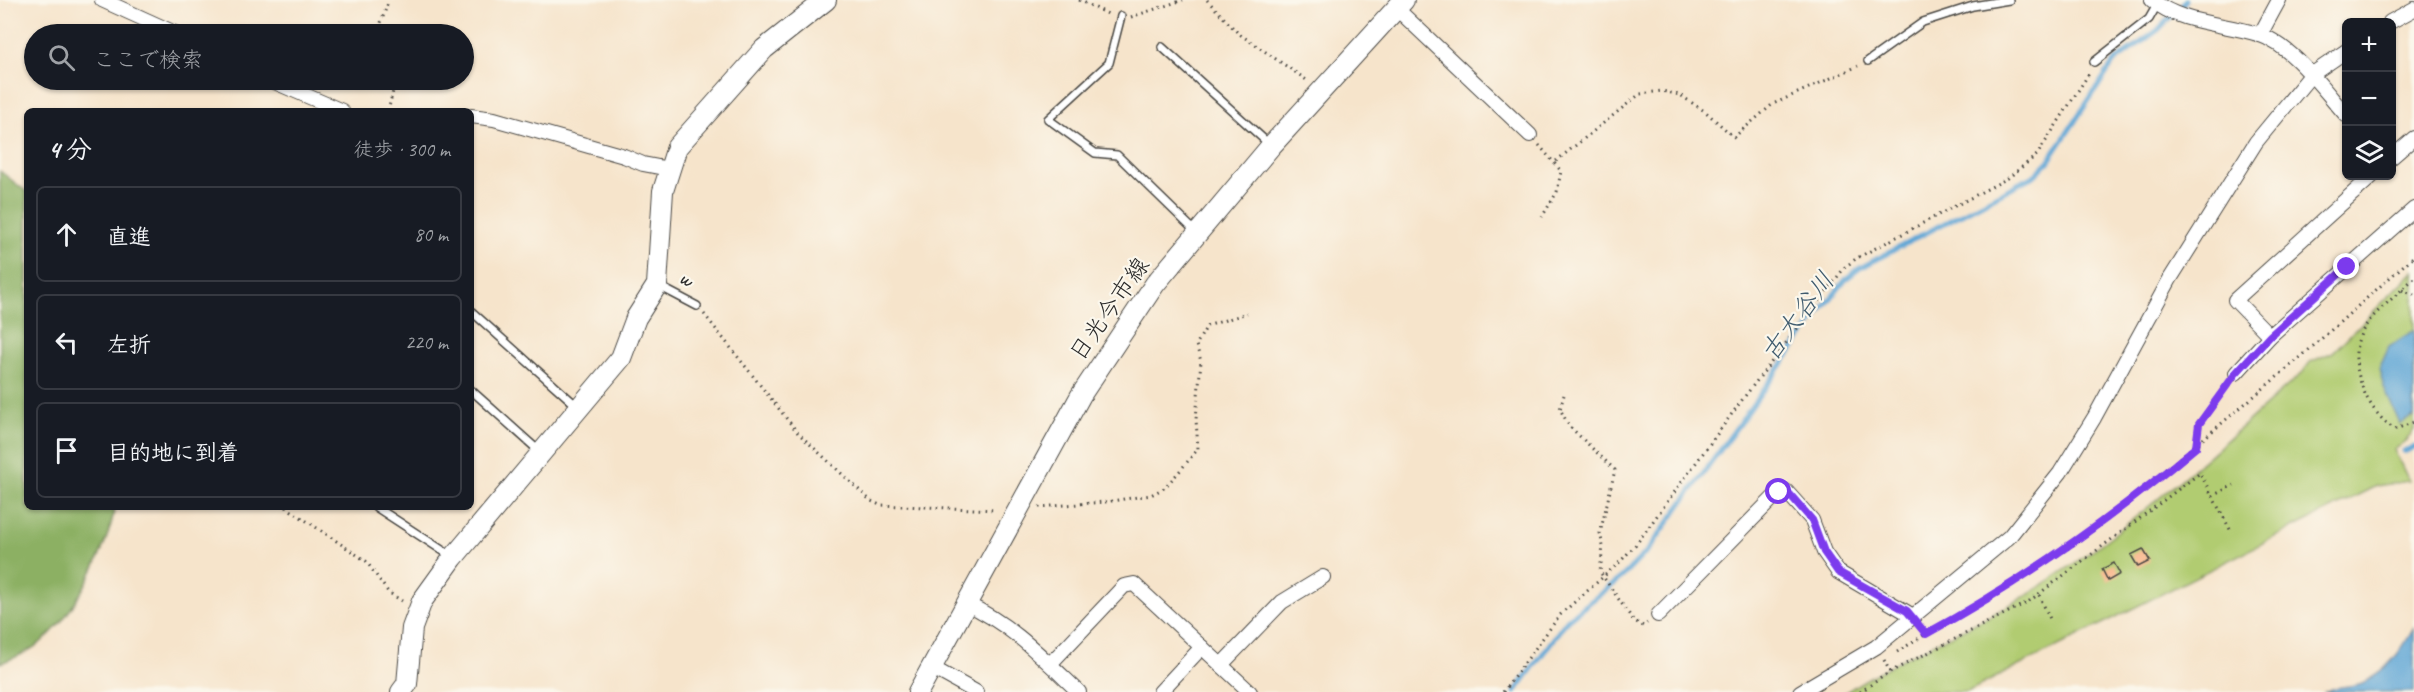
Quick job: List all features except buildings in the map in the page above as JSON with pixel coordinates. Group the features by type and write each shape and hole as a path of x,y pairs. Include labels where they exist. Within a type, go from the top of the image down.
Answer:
{"street":[{"path":"102,0 155,24"},
{"path":"401,692 406,684 412,628 422,601 453,558 621,358 636,318 657,285 663,191 677,147 764,49 826,0"},
{"path":"2260,35 2279,0"},
{"path":"1400,4 1530,135"},
{"name":"日光今市線","path":"918,692 965,603 1087,386 1155,284 1271,146 1400,4"},
{"path":"2158,5 2183,17 2260,35 2295,58 2342,110"},
{"path":"2396,19 2414,9"},
{"path":"1800,692 1876,647 2009,537 2060,473 2205,220 2256,142 2311,75 2342,54"},
{"path":"293,90 335,108"},
{"path":"474,116 494,119 624,156 643,164 669,169"},
{"path":"2396,153 2414,138"},
{"path":"2270,336 2235,300 2368,180"},
{"path":"2236,373 2270,336 2414,209"},
{"path":"1658,615 1779,492 1786,490 1812,520 1824,552 1838,572 1913,616"},
{"path":"1221,665 1282,602 1323,577"},
{"path":"1050,664 1124,586 1134,584 1250,692"},
{"path":"965,603 986,613 1020,636 1079,692"},
{"path":"1160,692 1202,647"},
{"path":"931,667 976,692"}],"lane":[{"path":"1868,61 1923,22 1973,6 2008,0"},
{"path":"2094,62 2149,19 2158,5"},
{"path":"1121,16 1109,63 1048,119 1095,153 1117,154 1197,233"},
{"path":"1162,47 1271,146"},
{"name":"w","path":"657,285 697,306"},
{"path":"474,314 579,408"},
{"path":"474,393 541,453"},
{"path":"381,510 453,558"}],"path":[{"path":"381,24 390,0"},
{"path":"1207,0 1239,33 1322,90"},
{"path":"1556,161 1640,94 1662,91 1680,95 1706,112 1734,137 1773,104 1868,61"},
{"path":"1503,692 1560,615 1603,579 1637,543 1745,396 1845,267 1857,258 2008,178 2028,165 2037,155 2094,62"},
{"path":"389,108 393,90"},
{"path":"1530,135 1556,161 1561,171 1557,192 1542,217"},
{"path":"1913,616 1926,634 1991,598 2074,544 2196,447 2414,256"},
{"path":"2414,278 2365,325 2356,344 2354,360 2367,399 2388,426 2396,429 2414,422"},
{"path":"2402,290 2414,295"},
{"path":"697,306 798,433 871,501 880,505 961,509"},
{"path":"1079,505 1151,495 1164,488 1194,457 1198,449 1196,419 1201,362 1196,345 1207,326 1247,313"},
{"path":"2196,447 2199,424 2236,373"},
{"path":"1564,395 1560,409 1569,426 1616,470 1600,532 1603,546 1600,572 1633,620 1643,626 1658,615"},
{"path":"1860,692 1890,672 1959,639 2038,595 2200,473 2232,533"},
{"path":"2212,496 2234,485"},
{"path":"290,510 366,561 388,592 418,611"},
{"path":"2038,595 2051,621"},
{"path":"1884,660 1890,672"}],"green space":[{"path":"0,171 24,190 24,510 114,510 99,557 82,591 62,621 34,648 0,663"},
{"path":"2414,271 2414,430 2405,442 2394,450 2409,481 2376,486 1967,692 1846,692 1893,664 2015,602 2108,539 2208,457 2303,372 2310,362 2333,352"}],"water":[{"path":"2414,330 2414,416 2400,424 2384,388 2379,369 2389,347"},
{"path":"2414,628 2414,692 2325,692 2362,683 2379,673 2398,653"}],"waterway":[{"name":"古大谷川","path":"1515,692 1567,620 1622,577 1649,549 1816,317 1847,278 1860,268 2035,175 2048,162 2114,62 2158,30 2186,0"},
{"path":"2404,452 2414,447"}],"route":[{"path":"1779,492 1786,490 1812,520 1824,552 1838,572 1907,611 1926,634 1991,598 2074,544 2196,447 2199,424 2236,373 2270,336 2347,267"}]}
